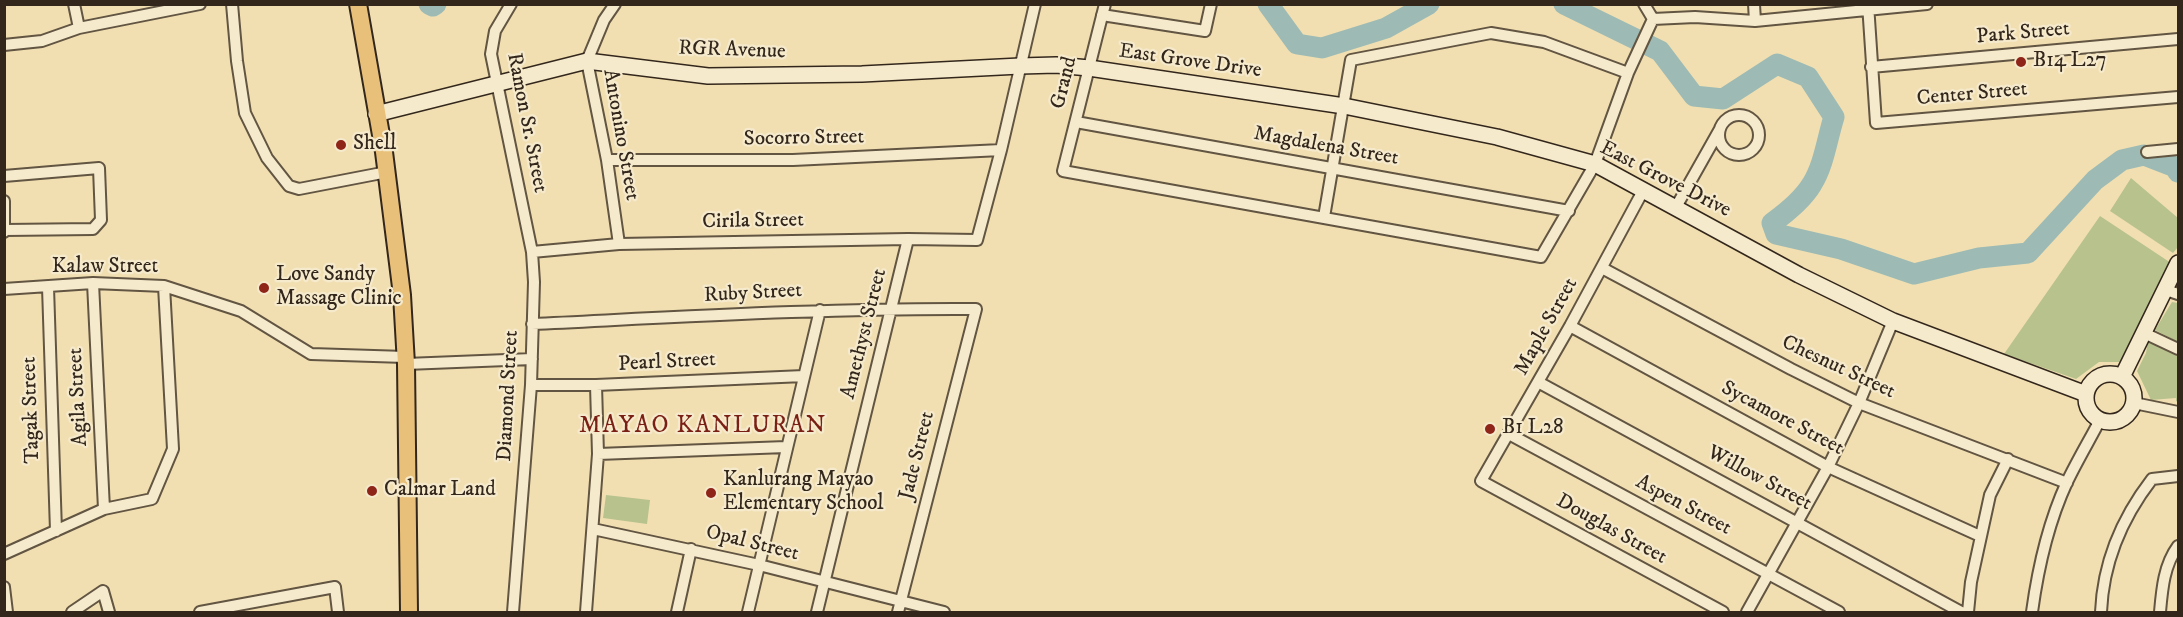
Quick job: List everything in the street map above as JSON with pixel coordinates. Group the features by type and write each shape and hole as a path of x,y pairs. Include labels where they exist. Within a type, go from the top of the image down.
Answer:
{"main road":[{"path":"358,4 387,172 399,262 405,361 409,612"}],"street":[{"path":"74,4 79,28"},
{"path":"4,45 42,41 79,28 200,4"},
{"path":"232,4 244,113 267,158 289,186 299,189 387,172"},
{"name":"Ramon Sr. Street","path":"511,4 495,31 491,54 531,252"},
{"name":"Antonino Street","path":"615,4 604,20 587,61 607,160 619,244"},
{"path":"1001,150 1035,4"},
{"path":"1104,10 1205,31 1211,4"},
{"path":"1644,4 1653,19"},
{"path":"1695,4 1695,17"},
{"path":"1754,4 1755,21"},
{"path":"1809,4 1810,16"},
{"path":"1653,19 1695,17 1755,21 1868,8 1927,4"},
{"path":"1868,8 1871,67"},
{"name":"Grand","path":"1104,10 1062,171 1324,217"},
{"path":"1628,73 1544,42 1491,33 1351,60 1324,217 1541,257 1595,164 1628,73 1653,19"},
{"name":"Park Street","path":"1871,67 2178,39"},
{"name":"RGR Avenue","path":"376,114 587,61 708,76 862,74 1056,65"},
{"name":"East Grove Drive","path":"1056,65 1344,106 1497,137 1595,164 1799,275 1893,321 2086,394"},
{"name":"Center Street","path":"1871,67 1876,123 2178,97"},
{"name":"Magdalena Street","path":"1076,122 1569,211"},
{"path":"1676,207 1721,127"},
{"path":"2147,152 2178,149"},
{"name":"Socorro Street","path":"607,160 793,160 1001,150"},
{"name":"Cirila Street","path":"531,252 619,244 977,240 1001,150"},
{"path":"4,176 99,168 101,220 93,229 5,231 4,201"},
{"name":"Maple Street","path":"1481,481 1570,326 1644,189"},
{"name":"Amethyst Street","path":"816,612 908,239"},
{"name":"Diamond Street","path":"513,612 531,386 534,282 531,252"},
{"path":"2122,377 2144,333 2172,292 2178,263"},
{"name":"Chesnut Street","path":"1602,268 1859,403 2067,483"},
{"name":"Kalaw Street","path":"4,290 93,283 164,286 241,311 311,354 405,361 532,359"},
{"name":"Agila Street","path":"93,283 104,509"},
{"path":"4,554 104,509 152,499 173,449 164,286"},
{"name":"Tagak Street","path":"48,287 56,531"},
{"name":"Ruby Street","path":"532,324 820,310 976,309"},
{"name":"Jade Street","path":"900,607 976,309"},
{"path":"748,612 820,310"},
{"path":"1747,612 1828,467 1859,403 1893,321"},
{"name":"Sycamore Street","path":"1570,326 1828,467 1980,537"},
{"path":"2144,333 2178,349"},
{"path":"2109,374 2122,377 2132,389 2134,403 2127,416 2121,420 2107,422 2100,420 2089,410 2086,394 2088,388 2097,378 2109,374"},
{"name":"Pearl Street","path":"531,386 596,386 804,376"},
{"name":"Willow Street","path":"1538,382 1961,612"},
{"path":"586,612 598,454 596,386"},
{"path":"2134,403 2178,412"},
{"path":"2032,612 2038,573 2053,520 2067,483 2100,420"},
{"name":"Aspen Street","path":"1509,434 1839,612"},
{"path":"598,454 786,447"},
{"path":"1968,612 1971,582 1990,495 2008,459"},
{"path":"2101,612 2102,592 2117,537 2135,501 2151,479 2178,476"},
{"name":"Douglas Street","path":"1481,481 1723,612"},
{"name":"Opal Street","path":"593,529 691,549 824,581 900,607 944,612"},
{"path":"2160,612 2170,557 2178,546"},
{"path":"677,612 691,549"},
{"path":"4,587 7,612"},
{"path":"200,612 334,587 338,612"},
{"path":"72,612 103,591 109,612"}],"green space":[{"path":"2131,178 2178,218 2178,247 2173,253 2110,211"},
{"path":"2100,216 2171,263 2121,362 2099,362 2076,379 2004,354"},
{"path":"2172,302 2178,303 2178,342 2155,330"},
{"path":"2148,341 2178,356 2178,402 2176,398 2151,400 2137,371 2146,353"},
{"path":"606,495 650,500 647,524 603,518"}],"waterway":[{"path":"429,4 433,6 436,4"},
{"path":"1268,4 1297,44 1322,48 1386,28 1429,4"},
{"path":"1564,4 1660,51 1694,96 1723,99 1777,64 1808,77 1834,117 1816,177 1799,200 1772,223 1776,234 1841,249 1914,274 1979,258 2028,253 2095,180 2122,160 2144,155 2175,167 2178,172"}],"place":[{"name":"B14 L27","path":"2021,62"},
{"name":"Shell","path":"341,145"},
{"name":"Love Sandy Massage Clinic","path":"264,288"},
{"name":"B1 L28","path":"1490,429"},
{"name":"Calmar Land","path":"372,491"},
{"name":"Kanlurang Mayao Elementary School","path":"711,493"}],"district":[{"name":"MAYAO KANLURAN","path":"703,427"}]}
